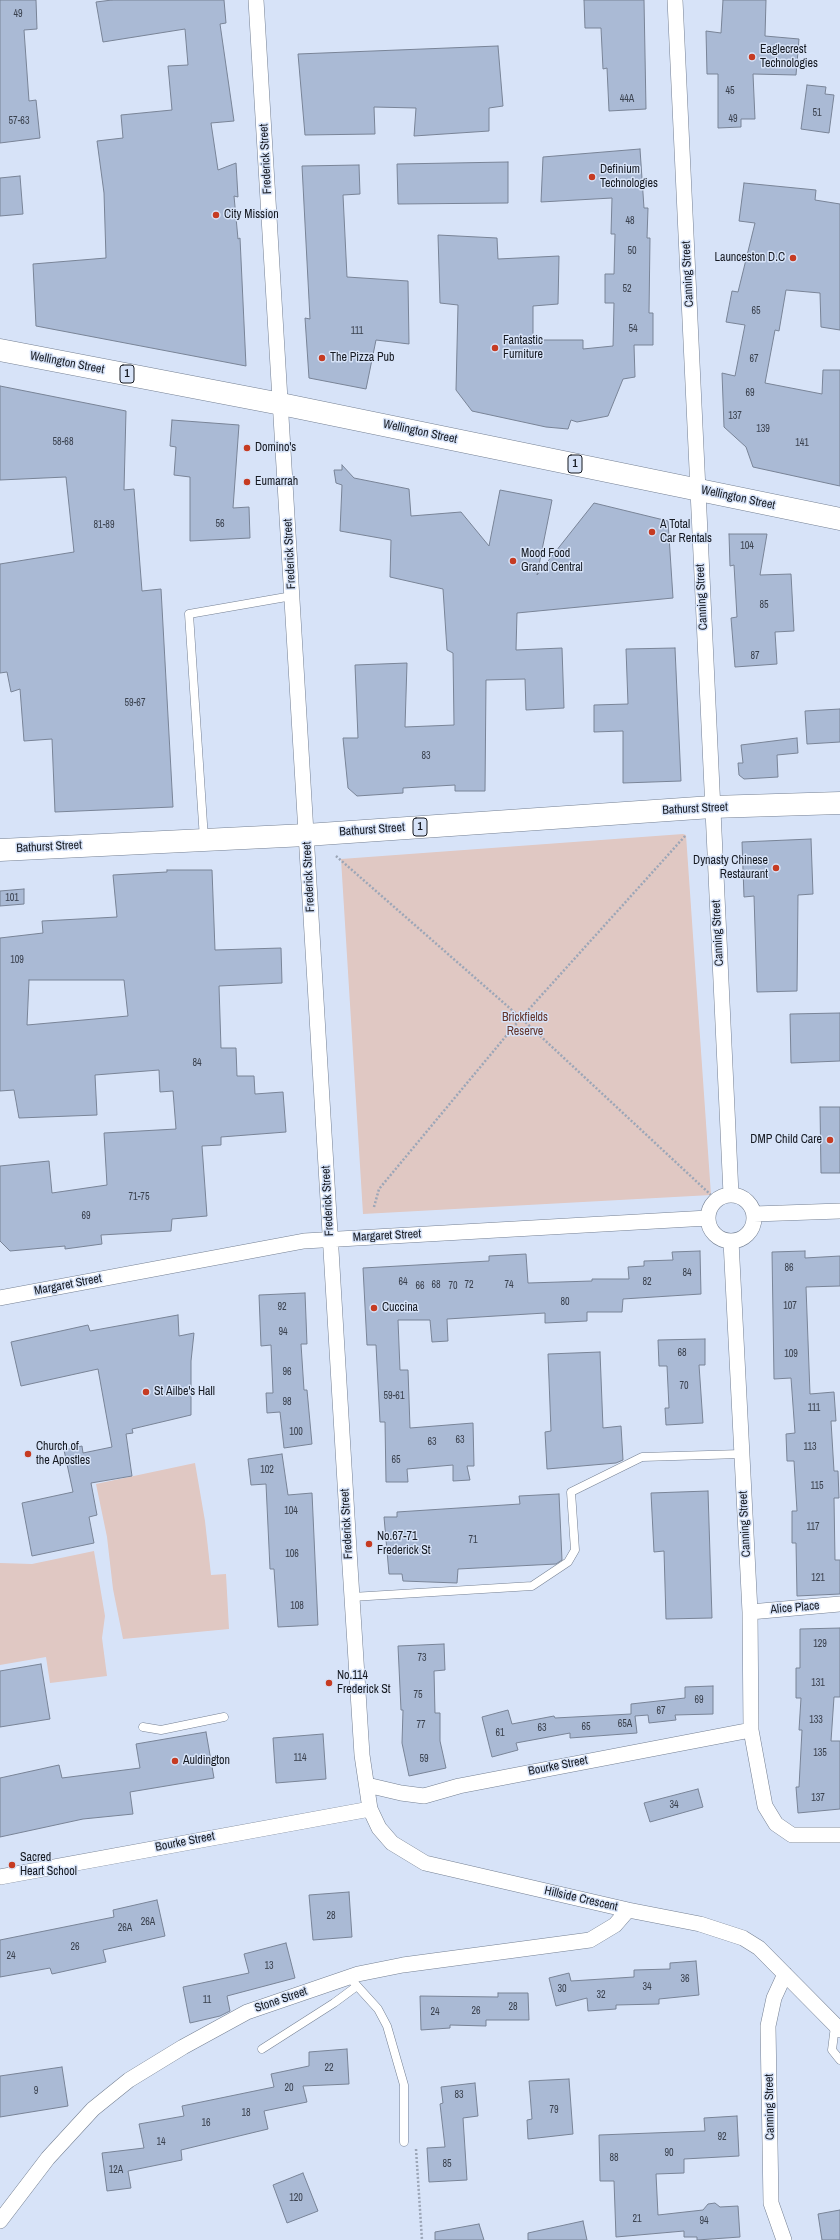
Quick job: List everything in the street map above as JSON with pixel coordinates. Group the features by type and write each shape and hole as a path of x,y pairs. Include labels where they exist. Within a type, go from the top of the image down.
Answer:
{"highway":[{"name":"Wellington Street","path":"0,350 281,404 840,519"},
{"name":"Bathurst Street","path":"0,850 306,835 712,807 840,803"}],"street":[{"name":"Frederick Street","path":"256,0 362,1755"},
{"name":"Canning Street","path":"675,0 731,1194"},
{"path":"731,1194 744,1198 752,1208 754,1214 754,1222 746,1236 731,1241 718,1236 709,1225 708,1218 712,1204 717,1199 731,1194"},
{"path":"754,1214 840,1211"},
{"name":"Margaret Street","path":"0,1298 279,1244 330,1238 708,1218"},
{"name":"Canning Street","path":"731,1241 750,1612 750,1730 765,1806 776,1824 792,1835 838,1836"},
{"name":"Alice Place","path":"750,1612 840,1604"},
{"name":"Bourke Street","path":"367,1785 402,1793 424,1796 459,1786 750,1730"},
{"name":"Hillside Crescent","path":"362,1755 370,1809 379,1828 392,1843 425,1863 628,1910 700,1924 743,1938 759,1948 838,2028"},
{"name":"Bourke Street","path":"0,1877 370,1809"},
{"name":"Stone Street","path":"0,2220 48,2158 93,2109 129,2080 183,2046 247,2012 404,1965 590,1940 615,1925 628,1910"},
{"name":"Canning Street","path":"784,1974 774,1998 768,2026 771,2203 784,2240"}],"lane":[{"path":"204,840 189,614 292,596"},
{"path":"352,1597 532,1586 568,1562 575,1550 571,1492 642,1457 741,1454"},
{"path":"143,1727 161,1730 224,1717"},
{"path":"262,2049 334,2004 353,1981 378,2009 384,2020 398,2060 404,2085 404,2142"},
{"name":"Hillside Crescent","path":"838,2028 832,2050 840,2060"}],"path":[{"path":"374,1207 379,1189 521,1018 686,834"},
{"path":"336,856 521,1018 711,1195"},
{"path":"416,2142 422,2240"}],"green space":[{"name":"Brickfields Reserve","path":"683,834 686,835 711,1195 363,1214 341,859"},
{"path":"195,1463 205,1521 211,1575 226,1574 229,1629 123,1639 113,1589 107,1537 96,1484"},
{"path":"94,1551 105,1616 102,1638 107,1676 50,1683 46,1657 0,1665 0,1563 32,1564"}],"building":[{"path":"0,0 36,0 37,29 24,30 29,101 36,100 40,138 0,143"},
{"path":"112,0 224,0 226,23 220,24 234,121 211,123 218,170 236,163 238,197 234,196 238,239 240,238 246,366 36,326 33,264 106,258 104,193 97,141 123,138 121,115 172,110 168,66 188,65 185,29 103,42 96,2"},
{"path":"584,0 644,0 646,109 609,111 607,68 603,69 601,28 585,28"},
{"path":"723,0 766,0 765,36 799,39 796,75 753,74 755,119 741,119 741,127 718,128 718,74 707,74 706,31 721,33"},
{"path":"498,46 503,106 489,108 489,131 414,136 416,108 374,107 375,134 305,135 298,54"},
{"path":"807,85 826,87 825,94 834,95 829,133 801,129"},
{"path":"640,149 644,208 648,208 647,238 650,238 649,313 653,313 653,345 634,345 635,377 623,379 608,416 577,422 571,420 568,429 546,427 472,411 456,390 458,305 440,303 438,235 497,238 498,259 559,256 558,304 533,306 533,340 583,340 583,349 613,346 614,303 605,303 605,274 614,274 615,234 611,234 612,198 541,202 543,157"},
{"path":"508,162 508,203 398,204 397,164"},
{"path":"359,165 360,194 343,195 347,277 408,281 409,344 376,340 366,389 309,378 305,318 310,319 302,166"},
{"path":"20,176 23,214 0,216 0,178"},
{"path":"744,183 816,190 815,200 840,204 840,330 821,327 820,293 786,290 779,331 775,330 765,383 822,394 823,370 840,370 840,486 753,467 746,447 724,427 722,373 735,376 745,325 726,322 732,291 738,292 755,223 739,221"},
{"path":"0,386 126,411 124,490 134,489 142,591 161,589 173,807 55,812 52,739 24,741 20,689 11,692 7,672 0,673 0,564 74,552 66,477 0,480"},
{"path":"172,420 239,425 233,508 249,507 250,538 190,541 190,477 174,475 176,447 170,446"},
{"path":"342,465 354,478 409,489 411,516 461,512 489,546 500,490 552,500 537,575 594,503 668,521 673,598 517,613 516,650 562,648 564,708 526,710 525,679 486,680 485,791 455,791 455,785 403,788 403,793 357,796 348,788 343,738 358,738 355,665 407,663 405,727 454,725 453,653 447,650 443,589 390,577 391,540 340,531 342,485 336,483 334,470 342,470"},
{"path":"729,534 767,534 760,575 791,574 794,631 775,632 777,664 735,667 731,618 737,617 734,565 730,566"},
{"path":"675,648 681,781 623,783 623,731 594,732 594,705 628,704 626,649"},
{"path":"840,709 840,742 807,744 805,711"},
{"path":"797,738 798,753 777,755 778,777 744,779 739,775 738,763 743,763 741,745"},
{"path":"811,839 813,894 798,895 797,991 757,992 754,896 744,897 742,842"},
{"path":"167,870 212,870 215,950 281,948 282,983 219,986 221,1048 236,1048 237,1076 254,1076 255,1094 283,1092 286,1132 221,1137 221,1145 202,1146 207,1216 172,1219 171,1231 101,1235 102,1244 65,1249 65,1246 10,1251 0,1241 0,1166 49,1161 52,1193 107,1185 104,1133 176,1129 173,1091 160,1092 159,1070 95,1075 97,1115 19,1118 14,1090 0,1091 0,938 43,933 42,921 117,917 113,875 167,872","holes":["29,980 124,980 128,1016 27,1025"]},
{"path":"24,889 24,904 0,906 0,891"},
{"path":"840,1013 840,1061 791,1063 790,1014"},
{"name":"DMP Child Care","path":"820,1107 840,1107 840,1173 821,1173"},
{"path":"700,1251 701,1294 623,1299 622,1312 587,1312 587,1321 545,1323 545,1313 447,1319 448,1341 432,1342 430,1320 398,1320 400,1370 408,1370 410,1428 473,1423 474,1466 467,1466 470,1480 453,1481 453,1465 407,1469 408,1482 386,1482 385,1422 380,1422 376,1345 367,1345 363,1268 489,1261 489,1256 526,1254 528,1283 592,1281 592,1279 629,1279 628,1267 644,1266 644,1261 673,1260 672,1252"},
{"path":"805,1251 805,1258 840,1256 840,1286 806,1287 810,1394 834,1392 836,1421 831,1421 834,1471 838,1471 839,1498 834,1498 835,1560 840,1560 840,1594 797,1596 796,1543 792,1543 792,1511 797,1511 794,1461 787,1461 786,1434 795,1433 791,1378 774,1379 772,1252"},
{"path":"305,1293 307,1344 301,1344 304,1390 307,1390 312,1444 284,1448 280,1412 267,1413 266,1393 273,1393 271,1345 261,1346 259,1295"},
{"path":"178,1315 179,1336 194,1333 191,1361 191,1415 132,1429 133,1433 126,1434 132,1476 91,1483 97,1515 89,1517 94,1543 32,1556 22,1503 73,1492 64,1450 82,1446 83,1453 112,1447 98,1369 21,1386 11,1342 88,1325 90,1331"},
{"path":"705,1339 705,1365 699,1365 703,1423 666,1425 665,1408 669,1408 667,1366 659,1366 658,1340"},
{"path":"600,1352 603,1428 621,1426 623,1460 616,1463 547,1469 545,1432 551,1431 548,1354"},
{"path":"282,1454 288,1495 312,1493 318,1625 278,1627 274,1569 270,1569 266,1484 251,1485 248,1459"},
{"path":"708,1491 712,1618 666,1619 664,1551 654,1552 651,1493"},
{"path":"559,1494 562,1560 556,1564 458,1569 457,1583 403,1581 402,1574 389,1574 384,1517 397,1517 397,1512 520,1504 519,1496"},
{"path":"840,1628 840,1697 834,1697 831,1741 840,1741 840,1809 798,1813 796,1787 799,1787 802,1730 799,1730 801,1698 796,1698 796,1668 800,1668 800,1629"},
{"path":"444,1644 445,1670 434,1671 435,1713 440,1713 440,1741 446,1768 409,1776 402,1743 403,1710 401,1710 398,1646"},
{"path":"41,1664 50,1719 0,1727 0,1671"},
{"path":"713,1686 713,1714 675,1715 676,1720 649,1723 648,1715 635,1716 637,1733 570,1738 570,1733 516,1743 518,1750 492,1757 482,1717 508,1710 512,1724 554,1716 555,1718 631,1714 631,1704 685,1698 685,1687"},
{"path":"206,1732 214,1778 130,1792 133,1814 83,1819 0,1837 0,1778 59,1765 62,1778 140,1768 136,1744"},
{"path":"323,1734 326,1779 276,1783 273,1738"},
{"path":"698,1789 703,1807 650,1822 644,1803"},
{"path":"349,1892 352,1937 313,1940 309,1895"},
{"path":"157,1900 165,1936 103,1950 106,1962 52,1974 50,1968 0,1977 0,1940 114,1917 113,1910"},
{"path":"286,1943 295,1978 227,1996 230,2011 220,2016 190,2023 183,1987 249,1973 244,1954"},
{"path":"696,1961 699,1995 659,1999 659,2004 616,2005 616,2009 588,2011 587,1998 556,2006 549,1978 569,1973 571,1981 634,1977 634,1970 670,1969 670,1963"},
{"path":"498,1993 528,1993 529,2020 486,2020 486,2026 450,2025 450,2028 421,2030 420,1996 498,1997"},
{"path":"347,2049 349,2084 303,2086 307,2102 264,2111 268,2129 181,2150 182,2160 128,2171 131,2188 107,2191 102,2153 144,2148 139,2124 184,2116 182,2106 274,2087 271,2074 309,2066 309,2052"},
{"path":"62,2067 68,2106 0,2117 0,2076"},
{"path":"569,2079 573,2134 528,2139 527,2120 532,2119 529,2081"},
{"path":"475,2083 478,2116 463,2118 467,2180 429,2182 427,2148 445,2147 440,2104 443,2103 441,2087"},
{"path":"737,2116 739,2156 684,2159 684,2173 656,2174 658,2215 703,2210 708,2204 715,2203 720,2207 738,2206 740,2237 697,2240 697,2237 684,2237 684,2231 616,2237 614,2181 600,2181 599,2135 705,2131 704,2118"},
{"path":"303,2173 318,2211 287,2223 273,2185"},
{"path":"840,2210 840,2240 822,2240 818,2214"},
{"path":"583,2221 587,2240 528,2240 528,2233"},
{"path":"479,2224 484,2240 435,2240 435,2232"}],"place":[{"name":"Eaglecrest Technologies","path":"752,57"},
{"name":"Definium Technologies","path":"592,177"},
{"name":"City Mission","path":"216,215"},
{"name":"Launceston D.C","path":"793,258"},
{"name":"Fantastic Furniture","path":"495,348"},
{"name":"The Pizza Pub","path":"322,358"},
{"name":"Domino's","path":"247,448"},
{"name":"Eumarrah","path":"247,482"},
{"name":"A Total Car Rentals","path":"652,532"},
{"name":"Mood Food Grand Central","path":"513,561"},
{"name":"Dynasty Chinese Restaurant","path":"776,868"},
{"name":"DMP Child Care","path":"830,1140"},
{"name":"Cuccina","path":"374,1308"},
{"name":"St Ailbe's Hall","path":"146,1392"},
{"name":"Church of the Apostles","path":"28,1454"},
{"name":"No.67-71 Frederick St","path":"369,1544"},
{"name":"No.114 Frederick St","path":"329,1683"},
{"name":"Auldington","path":"175,1761"},
{"name":"Sacred Heart School","path":"12,1865"}]}
